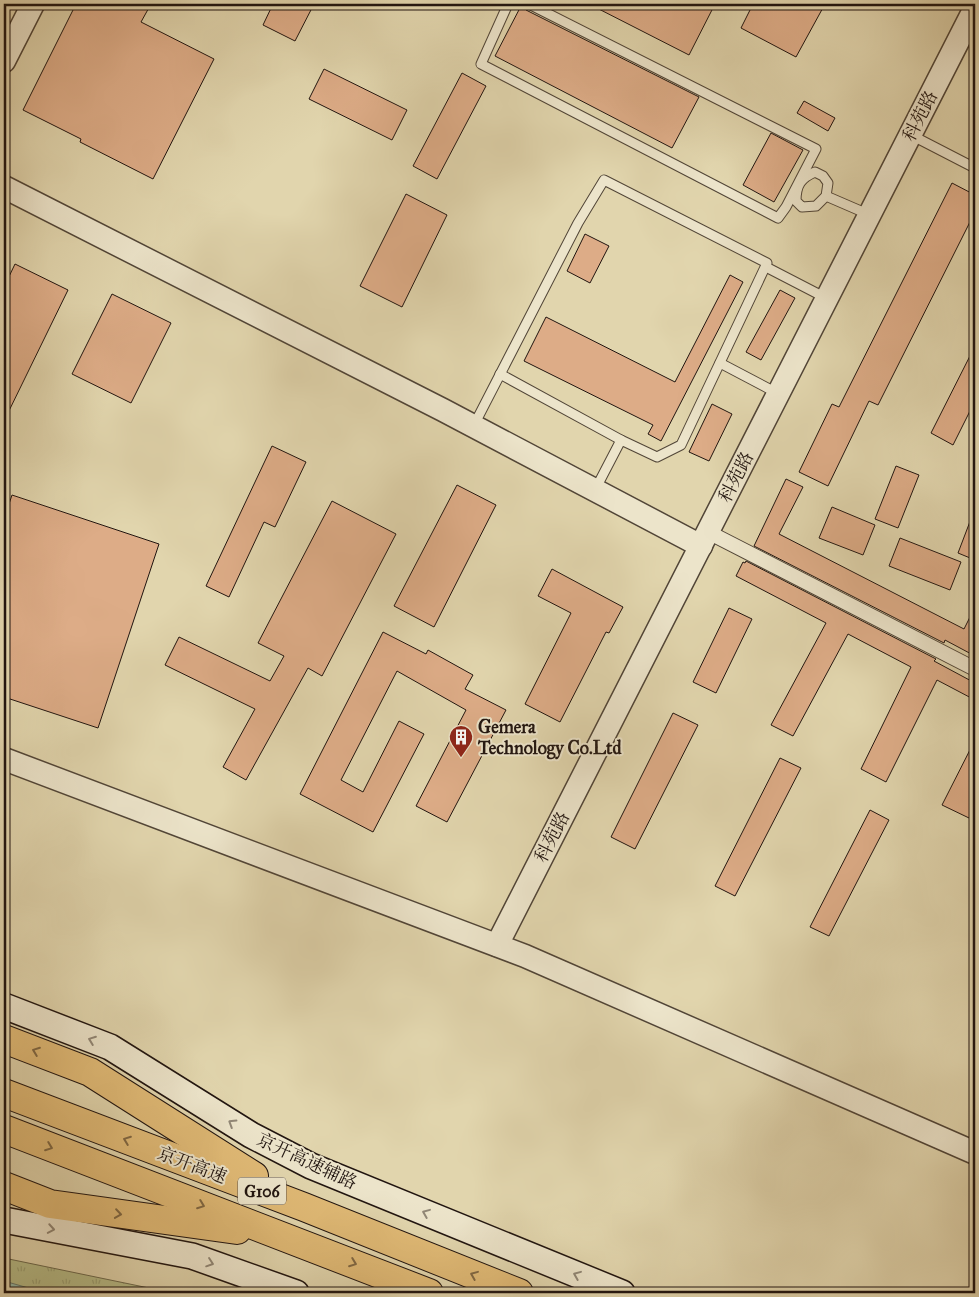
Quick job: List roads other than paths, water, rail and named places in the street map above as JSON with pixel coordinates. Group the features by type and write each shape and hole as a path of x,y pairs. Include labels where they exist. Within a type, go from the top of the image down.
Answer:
{"highway":[{"path":"4,1039 90,1072 304,1207"},
{"name":"京开高速","path":"4,1093 304,1207 519,1293"},
{"name":"京开高速","path":"4,1129 429,1293"},
{"path":"4,1186 50,1204 286,1237"}],"main road":[{"name":"京开高速辅路","path":"4,1006 110,1047 251,1135 312,1166 622,1293"},
{"path":"4,1220 192,1256 296,1293"}],"street":[{"path":"4,61 33,4"},
{"name":"科苑路","path":"497,945 870,215 910,135 968,8"},
{"path":"4,187 474,426 595,490 705,539 975,669"},
{"path":"4,759 526,956 975,1153"}],"lane":[{"path":"508,4 481,64 778,218 786,207 816,150 529,4"},
{"path":"910,135 975,168"},
{"path":"815,172 823,176 828,182 826,196 816,206 802,207 796,201 796,189 806,176 815,172"},
{"path":"474,426 500,374 578,223 604,180 767,263 681,445 658,456 620,440 500,374"},
{"path":"826,196 870,215"},
{"path":"766,267 827,299"},
{"path":"720,362 778,394"},
{"path":"595,490 620,440"}],"place":[{"name":"Gemera Technology Co.Ltd","path":"461,758"}]}
